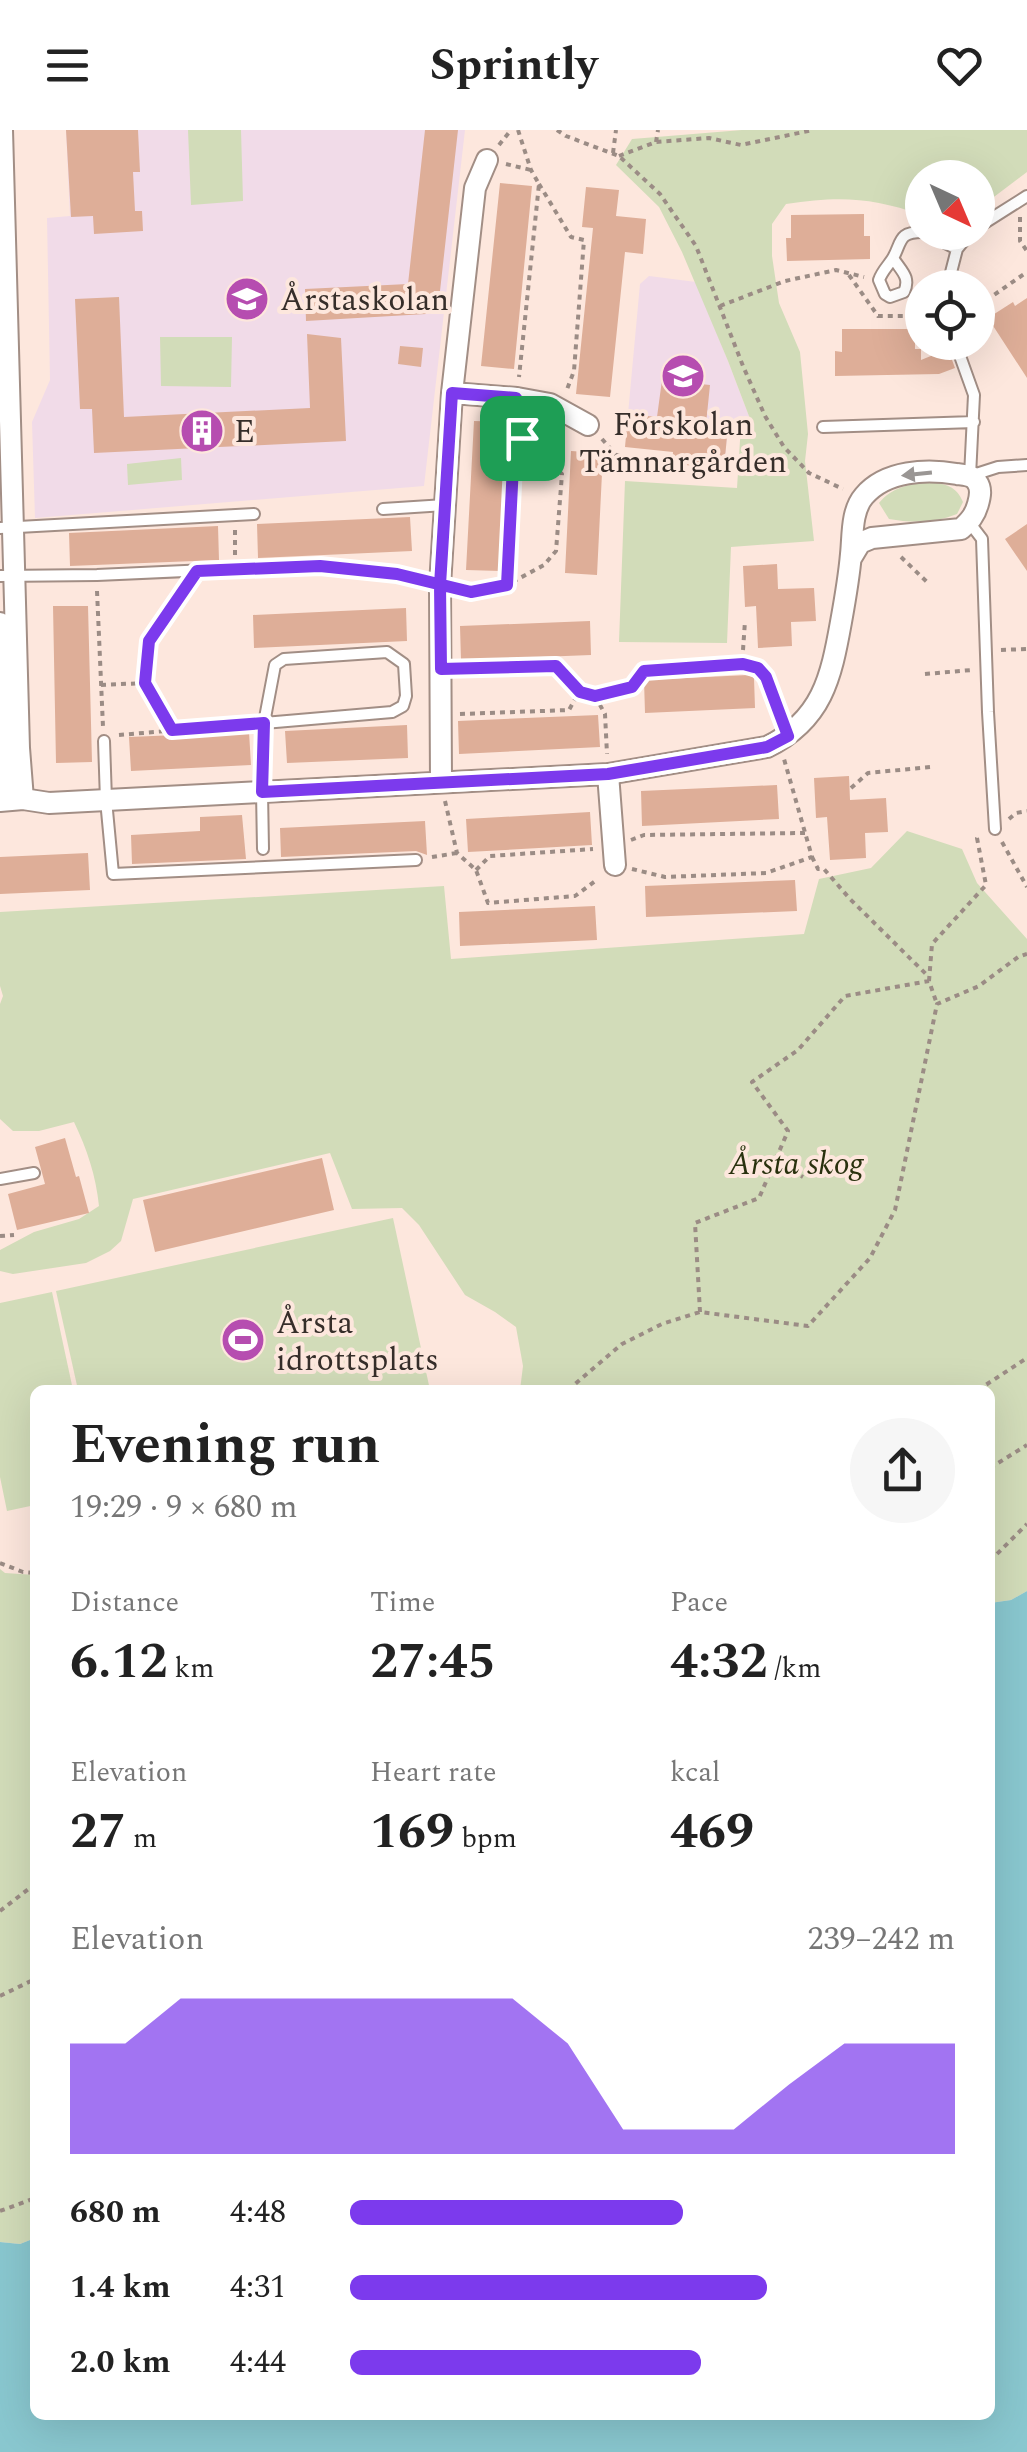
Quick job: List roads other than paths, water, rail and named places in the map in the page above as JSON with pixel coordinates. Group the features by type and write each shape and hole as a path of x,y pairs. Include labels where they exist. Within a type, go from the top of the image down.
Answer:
{"street":[{"path":"2,130 7,576 19,748 10,800"},
{"path":"441,782 440,585 452,393 475,188 487,160"},
{"path":"452,393 550,404 588,424"},
{"path":"10,800 49,803 608,774 767,747 788,736 806,719 831,674 851,558 853,523 862,498 886,480 905,474 941,472 970,476 978,482 981,494 976,512 962,528 872,538 860,542 851,558"},
{"path":"0,622 3,748 10,800"},
{"path":"608,774 614,856"}],"lane":[{"path":"995,216 1023,199"},
{"path":"893,258 907,279 904,292 890,297 879,280 905,236"},
{"path":"961,360 974,396 970,476 998,467 1027,465"},
{"path":"823,427 974,422"},
{"path":"383,509 445,506"},
{"path":"6,528 254,514"},
{"path":"969,522 982,540 996,829"},
{"path":"7,576 320,566 397,574 440,585"},
{"path":"263,850 264,723 275,665 284,659 387,652 404,664 406,696 402,706 392,712 264,723"},
{"path":"697,666 743,664 758,668 766,677 788,736"},
{"path":"104,741 113,874 416,860"},
{"path":"0,1179 34,1173"}],"water":[{"path":"1027,1591 1027,2452 0,2452 0,2242 20,2244 30,2240 30,2420 995,2420 995,1602 1011,1600"}],"place":[{"name":"Årstaskolan","path":"247,299"},
{"name":"Förskolan Tämnargården","path":"683,376"},
{"name":"E","path":"202,431"},
{"name":"Årsta idrottsplats","path":"243,1340"}],"park label":[{"name":"Årsta skog","path":"796,1163"}]}
